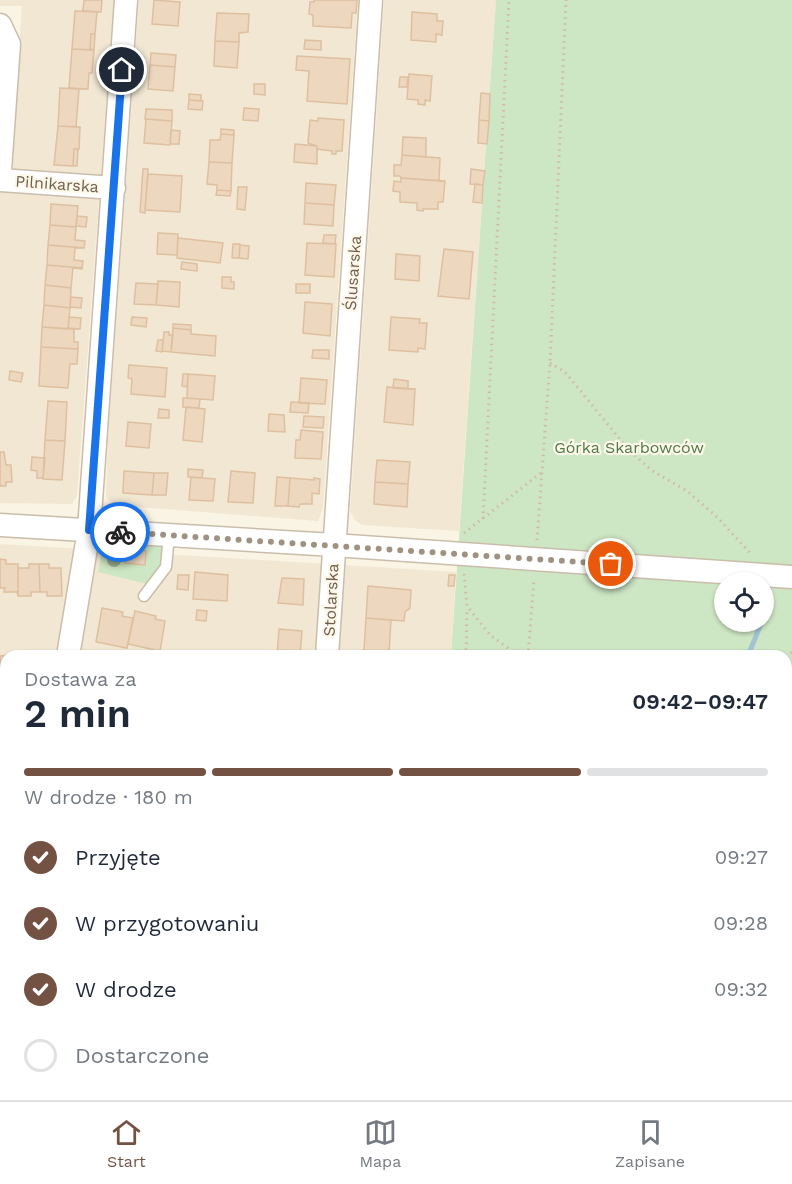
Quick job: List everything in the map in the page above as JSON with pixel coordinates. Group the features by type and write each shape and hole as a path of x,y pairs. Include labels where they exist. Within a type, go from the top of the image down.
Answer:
{"street":[{"name":"Pilnikarska","path":"69,650 89,530 126,0"},
{"name":"Ślusarska","path":"334,545 371,0"},
{"name":"Pilnikarska","path":"0,26 9,44 0,170"},
{"name":"Pilnikarska","path":"0,180 114,188"},
{"path":"0,525 334,545 463,544 536,559 792,577"},
{"name":"Stolarska","path":"327,650 334,545"}],"lane":[{"path":"144,597 166,567 169,535"}],"path":[{"path":"483,519 509,0"},
{"path":"528,650 550,363 566,0"},
{"path":"550,363 565,372 627,448 651,470 687,491 717,517 752,555"},
{"path":"466,650 467,606 463,544 483,519 541,473"},
{"path":"467,606 490,635 511,650"}],"shaded area":[{"path":"0,0 114,0 101,175 10,171 22,6 0,6"},
{"path":"139,0 358,0 323,508 318,521 113,505 106,497 108,436"},
{"path":"384,0 496,0 459,531 362,525 355,520 350,511"},
{"path":"0,191 99,199 77,496 72,504 0,503"},
{"path":"0,544 456,572 451,650 0,650"}],"green space":[{"name":"Górka Skarbowców","path":"496,0 792,0 792,650 451,650"},
{"path":"109,543 164,547 162,564 147,584 98,572 103,546"}],"building":[{"path":"84,0 102,0 101,12 83,11"},
{"path":"154,0 180,2 178,26 152,24"},
{"path":"314,0 357,0 356,13 352,13 351,28 313,26 313,15 309,14 310,2"},
{"path":"75,11 97,12 95,34 91,34 90,50 72,49"},
{"path":"412,12 437,14 437,21 443,21 442,35 436,34 436,42 411,40"},
{"path":"217,13 249,14 248,32 239,33 239,42 215,41"},
{"path":"91,34 95,34 94,50 90,49"},
{"path":"305,40 321,41 321,50 304,49"},
{"path":"215,41 239,42 237,68 214,66"},
{"path":"72,49 94,50 88,89 69,88"},
{"path":"151,53 176,55 175,67 150,65"},
{"path":"297,56 350,59 347,104 307,101 309,71 296,70"},
{"path":"150,65 175,67 173,91 148,89"},
{"path":"409,74 432,76 430,101 425,100 425,105 418,104 418,100 407,99"},
{"path":"400,77 408,77 407,87 399,87"},
{"path":"254,84 265,84 265,95 254,94"},
{"path":"60,88 79,89 76,127 58,126"},
{"path":"481,93 490,94 489,121 479,120"},
{"path":"189,94 201,95 201,101 189,100"},
{"path":"189,100 203,101 202,110 188,109"},
{"path":"244,108 259,109 258,121 243,120"},
{"path":"146,109 172,110 172,121 145,119"},
{"path":"318,118 344,120 342,151 332,154 332,151 317,149 317,146 308,143 310,120 318,121"},
{"path":"146,119 172,121 170,145 144,143"},
{"path":"479,120 489,121 487,144 478,143"},
{"path":"58,126 80,127 79,149 74,149 73,166 54,165"},
{"path":"221,129 234,130 234,135 221,134"},
{"path":"171,130 180,131 179,144 170,144"},
{"path":"221,134 234,135 232,163 209,162 210,140 220,140"},
{"path":"403,137 426,138 426,157 402,155"},
{"path":"295,144 317,146 317,164 294,162"},
{"path":"74,149 78,149 77,166 73,166"},
{"path":"402,155 440,158 439,181 394,176 394,165 401,165"},
{"path":"209,162 232,163 231,191 217,190 217,185 207,184"},
{"path":"143,169 148,169 145,213 140,212"},
{"path":"471,169 485,171 483,185 470,184"},
{"path":"148,174 182,176 180,212 145,210"},
{"path":"401,178 445,181 443,202 438,202 438,209 423,209 423,211 417,210 417,203 400,202 400,192 393,191 394,181 401,182"},
{"path":"306,183 336,185 334,205 305,203"},
{"path":"475,184 483,185 482,203 473,202"},
{"path":"238,187 247,187 245,210 237,209"},
{"path":"217,190 231,191 230,196 216,195"},
{"path":"305,203 334,205 333,226 304,224"},
{"path":"51,204 78,206 76,227 50,225"},
{"path":"77,216 87,217 86,227 76,226"},
{"path":"50,225 76,227 75,240 85,241 84,248 48,245"},
{"path":"158,233 178,234 177,255 157,254"},
{"path":"324,235 336,235 335,244 323,243"},
{"path":"178,238 223,243 220,263 177,258"},
{"path":"307,243 336,244 334,277 305,275"},
{"path":"233,244 240,244 239,258 232,258"},
{"path":"48,245 84,248 75,248 74,260 83,261 82,268 47,265"},
{"path":"240,245 249,246 248,259 239,258"},
{"path":"444,249 473,252 469,299 438,296"},
{"path":"396,254 420,256 419,281 395,279"},
{"path":"182,262 197,264 197,271 181,269"},
{"path":"47,265 82,269 73,268 71,288 45,285"},
{"path":"222,277 231,277 234,289 222,288"},
{"path":"158,281 180,282 179,307 156,305"},
{"path":"136,283 158,284 156,305 134,304"},
{"path":"296,284 310,284 310,293 296,293"},
{"path":"45,285 71,288 70,308 44,305"},
{"path":"71,297 82,298 81,308 70,307"},
{"path":"305,302 332,304 330,336 303,333"},
{"path":"44,305 70,308 68,329 42,327"},
{"path":"69,317 81,318 80,329 68,328"},
{"path":"132,317 147,318 146,327 131,325"},
{"path":"391,317 420,319 419,323 427,323 425,349 418,348 418,352 389,350"},
{"path":"173,324 191,325 191,330 173,328"},
{"path":"42,327 74,329 74,342 78,342 78,349 41,347"},
{"path":"173,328 191,330 191,334 216,336 215,356 171,352"},
{"path":"164,332 173,335 171,352 162,351"},
{"path":"158,340 163,340 162,352 156,351"},
{"path":"41,347 78,349 77,364 70,364 68,388 39,386"},
{"path":"313,350 329,350 329,359 312,358"},
{"path":"129,365 167,368 165,397 131,394 132,379 128,378"},
{"path":"10,371 23,373 21,382 9,380"},
{"path":"183,374 188,374 187,387 182,386"},
{"path":"188,374 215,376 213,400 187,398"},
{"path":"301,378 327,380 325,404 299,403"},
{"path":"394,379 408,381 408,389 393,388"},
{"path":"387,387 415,389 413,425 384,422"},
{"path":"183,398 200,399 199,408 183,407"},
{"path":"48,401 67,402 65,441 45,440"},
{"path":"291,402 309,403 308,413 290,412"},
{"path":"186,407 205,409 202,442 183,440"},
{"path":"159,409 169,410 169,418 158,418"},
{"path":"269,414 284,415 285,432 268,431"},
{"path":"304,416 324,417 323,428 303,427"},
{"path":"128,422 151,424 149,448 126,446"},
{"path":"301,430 323,432 321,459 295,458 296,440 300,440"},
{"path":"45,440 65,441 62,480 43,479"},
{"path":"0,452 4,452 6,465 11,465 12,482 6,482 6,486 0,486"},
{"path":"32,457 45,458 43,478 37,478 37,471 31,470"},
{"path":"377,460 410,462 408,484 375,482"},
{"path":"188,469 203,470 202,478 188,477"},
{"path":"124,471 154,473 152,495 123,493"},
{"path":"231,471 255,473 253,503 228,502"},
{"path":"154,473 168,473 166,495 152,495"},
{"path":"191,477 215,479 213,501 189,500"},
{"path":"277,477 290,478 288,506 275,506"},
{"path":"290,478 320,479 319,494 312,493 312,504 300,504 299,507 288,506"},
{"path":"375,482 408,484 407,507 374,504"},
{"path":"126,549 146,551 145,565 125,563"},
{"path":"0,559 6,560 6,564 18,564 18,596 17,592 4,592 5,588 0,588"},
{"path":"29,564 39,564 40,592 31,592 31,596 18,596 18,568 29,568"},
{"path":"39,564 49,564 49,568 61,568 62,596 47,596 47,592 40,592"},
{"path":"195,572 228,575 227,601 193,599"},
{"path":"178,575 189,575 188,590 177,589"},
{"path":"449,575 455,575 454,586 448,586"},
{"path":"282,578 304,579 303,605 278,603"},
{"path":"368,586 411,590 410,608 405,612 404,621 366,618"},
{"path":"102,608 123,612 122,616 133,618 127,648 96,642"},
{"path":"197,610 207,611 206,621 196,620"},
{"path":"135,611 156,616 155,619 165,621 160,650 128,644"},
{"path":"366,618 391,620 389,650 364,650"},
{"path":"279,629 302,631 300,650 277,650"}],"waterway":[{"path":"750,650 758,632"}],"way so far":[{"path":"120,532 611,564"}],"route":[{"path":"120,532 89,530 122,70"}]}
